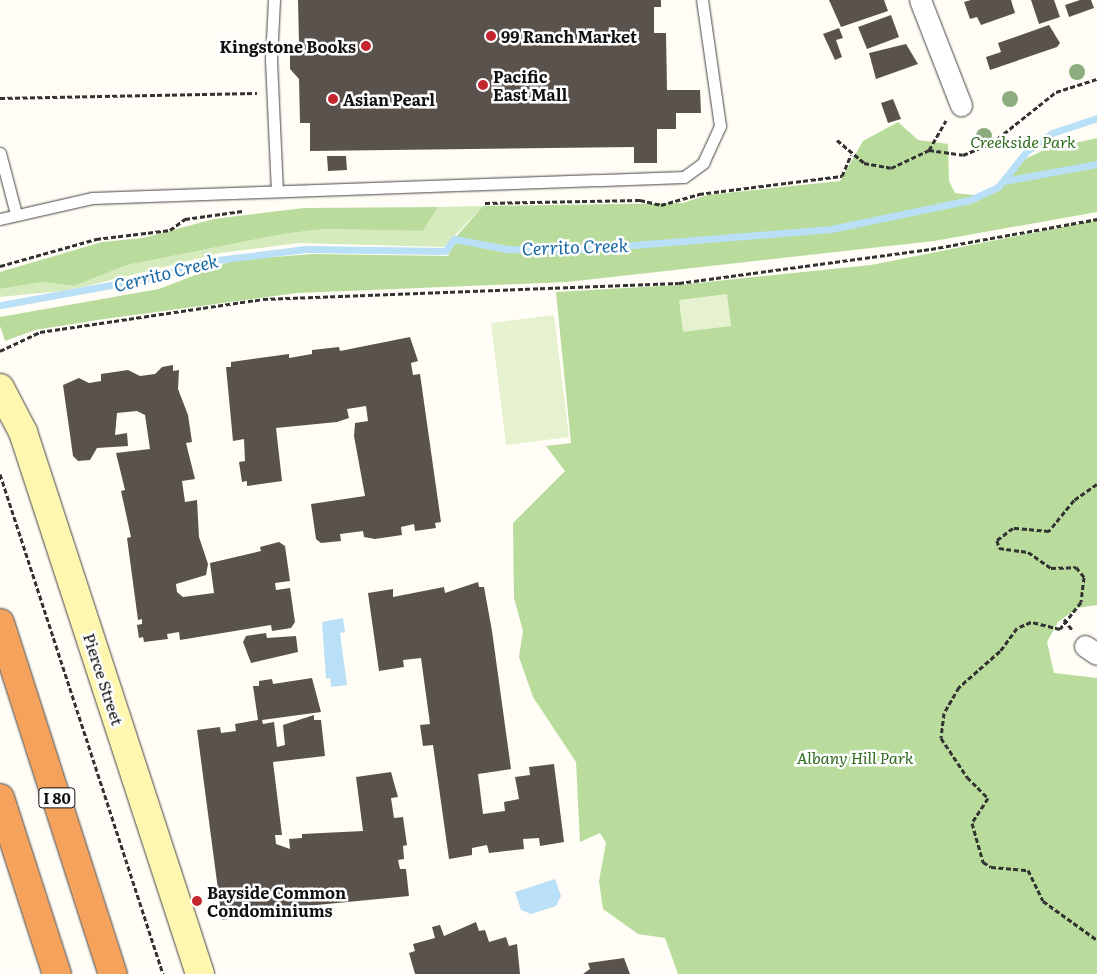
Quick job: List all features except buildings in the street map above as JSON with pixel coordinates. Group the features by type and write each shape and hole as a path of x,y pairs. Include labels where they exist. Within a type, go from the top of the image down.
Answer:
{"highway":[{"name":"I 80","path":"0,623 113,974"},
{"path":"0,798 57,974"}],"street":[{"path":"920,0 961,105"},
{"name":"Pierce Street","path":"0,388 26,441 200,974"}],"lane":[{"path":"274,0 271,60 275,93 277,191"},
{"path":"0,219 92,198 684,177 703,163 720,126 702,0"},
{"path":"0,153 16,214"}],"path":[{"path":"929,150 963,155 992,143 1056,92 1097,79"},
{"path":"0,98 275,93"},
{"path":"837,140 851,156 891,168 929,150 961,105"},
{"path":"476,203 640,200 661,205 699,194 842,176 851,156"},
{"path":"0,266 96,239 170,230 185,219 248,211"},
{"path":"0,351 40,332 263,298 679,283 931,249 1097,219"},
{"path":"0,474 163,974"},
{"path":"1097,484 1074,500 1049,531 1013,528 997,540 999,548 1028,552 1051,568 1076,567 1085,589 1078,608 1060,629 1023,624 960,688 944,713 941,738 967,777 988,798 972,823 983,862 991,868 1028,870 1043,901 1097,940"}],"green space":[{"path":"898,122 918,140 948,144 949,181 955,193 973,195 999,190 1023,160 1044,150 1097,138 1097,212 934,241 567,282 297,293 35,330 5,341 0,326 0,317 159,289 234,260 313,254 448,256 455,238 483,206 683,203 707,195 840,181 863,141"},
{"path":"483,206 444,247 299,243 220,253 71,290 0,297 0,289 43,282 74,286 127,265 283,234 324,229 423,231 438,207"},
{"path":"438,207 423,231 324,229 283,234 127,265 74,286 43,282 0,289 0,272 102,242 143,238 214,219 304,208"},
{"name":"Albany Hill Park","path":"1097,220 1097,605 1077,608 1058,622 1047,642 1054,673 1097,678 1097,974 678,974 665,938 638,934 603,909 599,881 606,843 600,833 580,842 576,762 533,697 519,657 523,631 514,598 513,523 565,471 546,446 571,443 556,292 678,285 871,265"},
{"path":"727,294 731,326 683,332 679,300"},
{"path":"554,315 569,437 506,445 491,323"}],"water":[{"path":"343,618 345,632 340,633 347,685 331,687 330,678 326,679 322,622"},
{"path":"555,879 561,896 556,906 531,914 521,910 515,892"}],"waterway":[{"name":"Cerrito Creek","path":"1,305 160,276 202,262 305,249 445,251 454,239 507,249 559,251 831,229 970,200 998,187 1026,152 1052,133 1097,118"},
{"name":"Cerrito Creek","path":"1004,181 1097,164"}],"place":[{"name":"99 Ranch Market","path":"491,36"},
{"name":"Kingstone Books","path":"366,46"},
{"name":"Pacific East Mall","path":"483,85"},
{"name":"Asian Pearl","path":"333,99"},
{"name":"Bayside Common Condominiums","path":"197,901"}],"park label":[{"name":"Creekside Park","path":"1023,141"}]}
